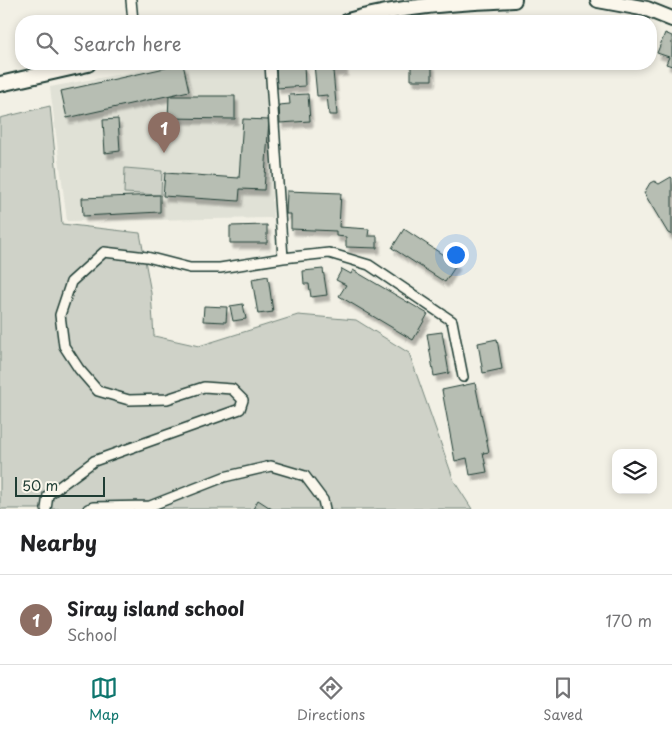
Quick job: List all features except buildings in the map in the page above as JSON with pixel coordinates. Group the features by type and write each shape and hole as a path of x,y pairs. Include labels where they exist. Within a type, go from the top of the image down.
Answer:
{"street":[{"path":"131,0 132,15"},
{"path":"369,15 426,2 514,0"},
{"path":"598,0 650,5 672,19"},
{"path":"0,84 62,70"},
{"path":"270,70 283,258"},
{"path":"46,509 48,496 94,461 240,409 243,400 232,389 204,387 167,399 129,400 98,390 79,368 64,346 60,315 71,282 104,252 147,257 190,268 220,268 329,253 368,265 452,321 463,377"},
{"path":"88,509 93,507 150,508 224,477 272,466 305,476 323,500 325,509"}],"shaded area":[{"path":"142,70 265,70 273,218 67,221 50,87"},
{"path":"50,106 62,224 140,233 151,293 154,336 199,346 298,315 356,320 409,353 454,481 472,509 0,509 0,118"},
{"path":"125,168 162,171 161,195 124,193"}],"place":[{"name":"Siray island school","path":"164,153"}]}
